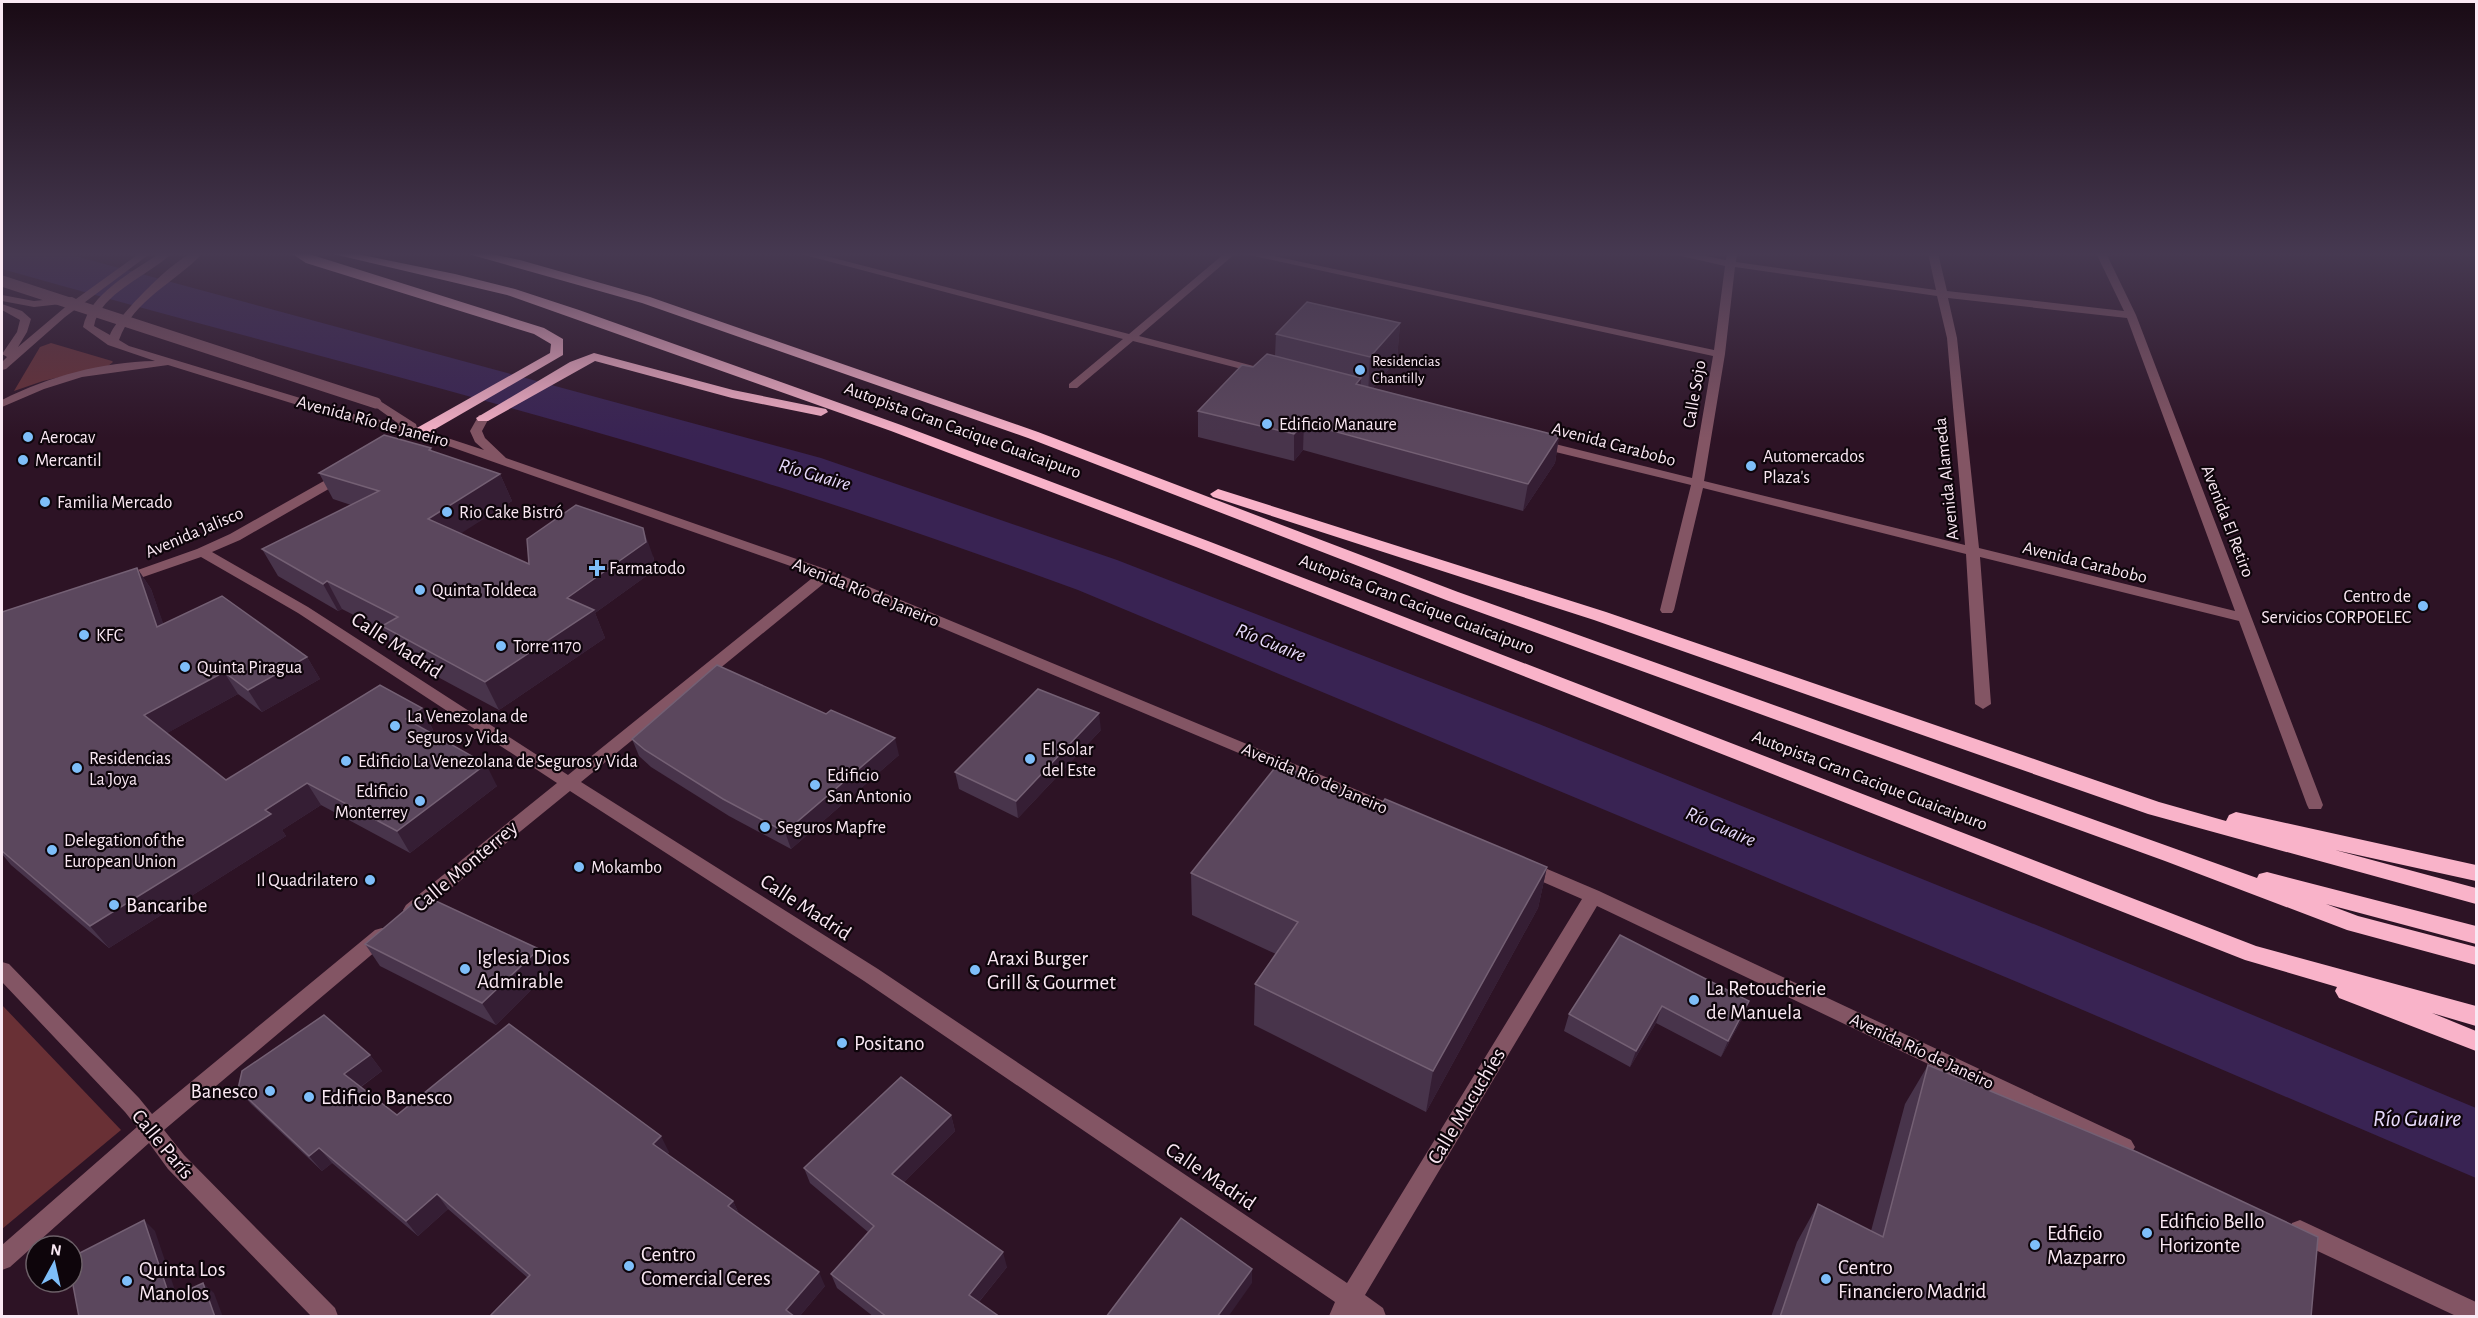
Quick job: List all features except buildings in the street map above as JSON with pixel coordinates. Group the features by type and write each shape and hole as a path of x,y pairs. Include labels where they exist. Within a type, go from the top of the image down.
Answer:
{"highway":[{"path":"420,432 555,355 560,346 558,342 539,331 486,315"},
{"name":"Autopista Gran Cacique Guaicaipuro","path":"575,315 896,428 1202,544 2253,954 2476,1016"},
{"name":"Autopista Gran Cacique Guaicaipuro","path":"688,315 1033,435 1452,596 2172,855 2355,924 2476,956"},
{"path":"483,418 575,364 587,359 602,357 732,394 896,428"},
{"path":"1033,435 1600,616 2093,789 2256,838 2476,896"},
{"path":"2093,789 2476,873"},
{"path":"2172,855 2476,935"},
{"path":"2253,954 2476,1041"}],"street":[{"path":"2,366 22,332 26,319 20,315"},
{"path":"2,366 62,315"},
{"name":"Avenida Río de Janeiro","path":"92,315 88,320 88,327 112,343 350,417 420,432 826,573 1411,818"},
{"path":"106,315 376,402 420,432 400,443"},
{"path":"112,343 114,333 129,315"},
{"path":"1042,315 1271,374"},
{"path":"1073,386 1160,315"},
{"path":"1534,315 1719,354"},
{"name":"Calle Sojo","path":"1667,610 1697,485 1724,315"},
{"name":"Avenida Alameda","path":"1946,315 1952,338 1973,553 1983,704"},
{"path":"2127,315 2131,315"},
{"name":"Avenida El Retiro","path":"2131,315 2315,804"},
{"path":"2,404 42,385 83,373 140,364 181,365"},
{"path":"483,418 476,431 479,439 504,462"},
{"name":"Avenida Carabobo","path":"1524,440 1697,485 2244,618"},
{"name":"Avenida Jalisco","path":"113,583 202,552 235,537 359,466"},
{"name":"Calle Madrid","path":"202,552 303,610 567,782 592,795 871,975 1275,1246 1345,1308 1375,1317"},
{"name":"Calle Monterrey","path":"2,1259 150,1129 567,782 826,573"},
{"name":"Avenida Río de Janeiro","path":"1507,859 1593,896 2144,1156"},
{"name":"Calle Mucuchíes","path":"1345,1308 1593,896"},
{"name":"Calle París","path":"2,970 132,1105 176,1162 327,1317"},
{"path":"2283,1223 2476,1314"}],"shaded area":[{"path":"51,343 113,362 108,366 43,381 14,391 40,347"},
{"path":"2,1005 121,1130 2,1229"}],"water":[{"name":"Río Guaire","path":"167,315 291,315 821,458 1117,560 1539,724 2051,931 2476,1108 2476,1178 2022,984 1078,590 779,487 488,402"}],"place":[{"name":"Residencias Chantilly","path":"1360,370"},
{"name":"Edificio Manaure","path":"1267,424"},
{"name":"Aerocav","path":"28,437"},
{"name":"Mercantil","path":"23,460"},
{"name":"Automercados Plaza's","path":"1751,466"},
{"name":"Familia Mercado","path":"45,502"},
{"name":"Rio Cake Bistró","path":"447,512"},
{"name":"Farmatodo","path":"597,568"},
{"name":"Quinta Toldeca","path":"420,590"},
{"name":"Centro de Servicios CORPOELEC","path":"2423,606"},
{"name":"KFC","path":"84,635"},
{"name":"Torre 1170","path":"501,646"},
{"name":"Quinta Piragua","path":"185,667"},
{"name":"La Venezolana de Seguros y Vida","path":"395,726"},
{"name":"El Solar del Este","path":"1030,759"},
{"name":"Edificio La Venezolana de Seguros y Vida","path":"346,761"},
{"name":"Residencias La Joya","path":"77,768"},
{"name":"Edificio San Antonio","path":"815,785"},
{"name":"Edificio Monterrey","path":"420,801"},
{"name":"Seguros Mapfre","path":"765,827"},
{"name":"Delegation of the European Union","path":"52,850"},
{"name":"Mokambo","path":"579,867"},
{"name":"Il Quadrilatero","path":"370,880"},
{"name":"Bancaribe","path":"114,905"},
{"name":"Iglesia Dios Admirable","path":"465,969"},
{"name":"Araxi Burger Grill & Gourmet","path":"975,970"},
{"name":"La Retoucherie de Manuela","path":"1694,1000"},
{"name":"Positano","path":"842,1043"},
{"name":"Banesco","path":"270,1091"},
{"name":"Edificio Banesco","path":"309,1097"},
{"name":"Edificio Bello Horizonte","path":"2147,1233"},
{"name":"Edficio Mazparro","path":"2035,1245"},
{"name":"Centro Comercial Ceres","path":"629,1266"},
{"name":"Centro Financiero Madrid","path":"1826,1279"},
{"name":"Quinta Los Manolos","path":"127,1281"}]}
